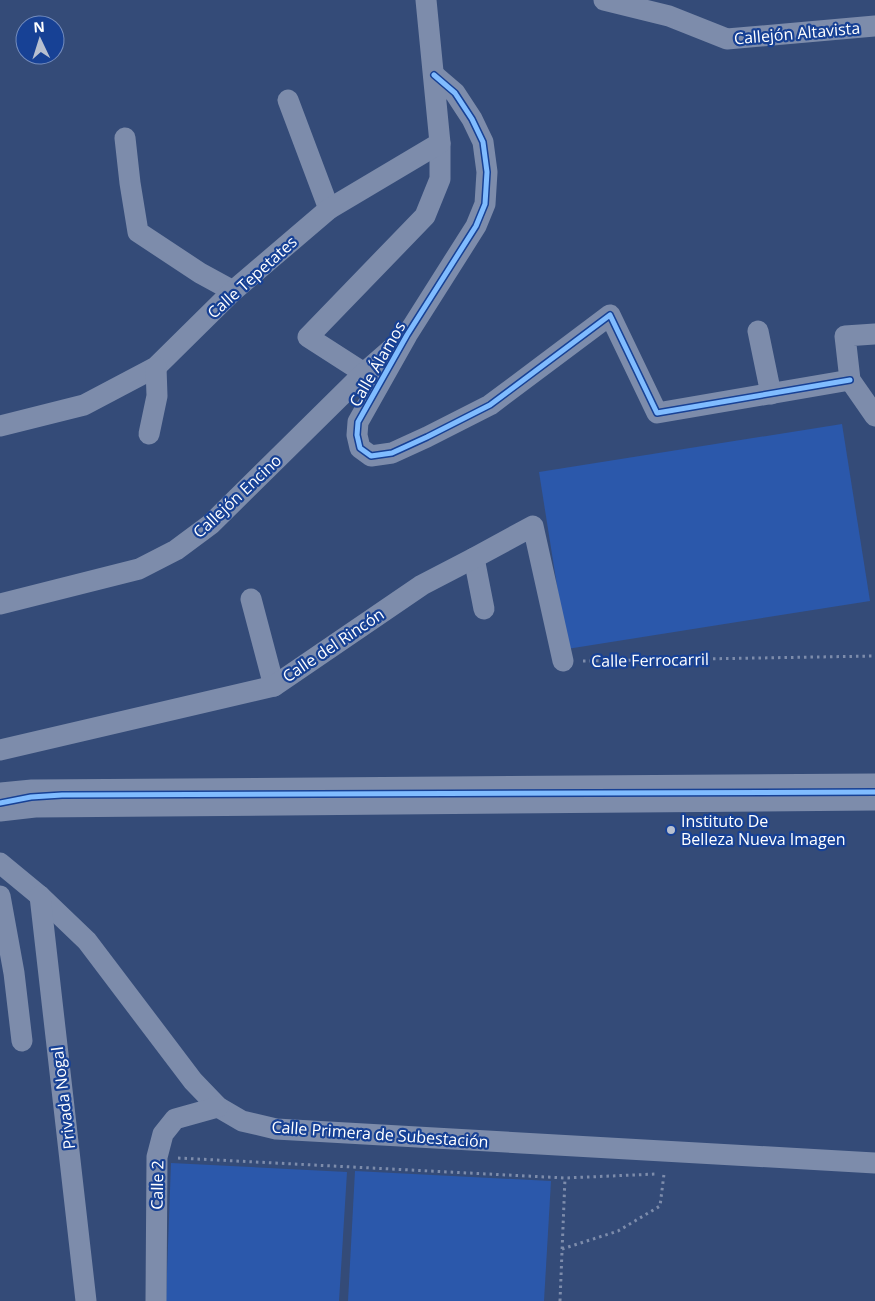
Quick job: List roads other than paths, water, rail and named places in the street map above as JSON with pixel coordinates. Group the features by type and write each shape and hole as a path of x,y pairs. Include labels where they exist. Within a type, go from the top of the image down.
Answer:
{"street":[{"path":"364,373 308,337 425,216 440,179 440,143 426,0"},
{"name":"Callejón Altavista","path":"604,0 669,16 727,39 875,26"},
{"name":"Calle Álamos","path":"434,75 455,93 472,119 483,142 487,172 485,204 476,226 407,335 358,422 357,435 360,448 371,456 392,453 490,405 610,315 657,413 771,394"},
{"path":"288,100 329,209"},
{"path":"125,138 138,232 200,273 233,291"},
{"name":"Calle Tepetates","path":"0,426 84,405 156,367 233,291 329,209 440,143"},
{"path":"758,331 771,394 850,380"},
{"path":"875,334 845,336 850,380 875,416"},
{"name":"Callejón Encino","path":"0,604 139,569 176,550 211,524 364,373 407,335"},
{"path":"149,434 157,396 156,367"},
{"name":"Calle del Rincón","path":"0,748 274,686 422,585 534,526 563,662"},
{"path":"474,558 484,609"},
{"path":"251,600 274,686"},
{"path":"0,793 32,790 875,784"},
{"path":"0,811 34,807 875,800"},
{"name":"Calle Primera de Subestación","path":"0,863 40,896 88,941 193,1080 218,1108 242,1121 276,1129 875,1163"},
{"path":"0,896 14,974 22,1041"},
{"name":"Privada Nogal","path":"40,896 86,1301"},
{"name":"Calle 2","path":"156,1301 157,1157 162,1134 175,1118 218,1108"}],"place":[{"name":"Instituto De Belleza Nueva Imagen","path":"671,830"}]}
